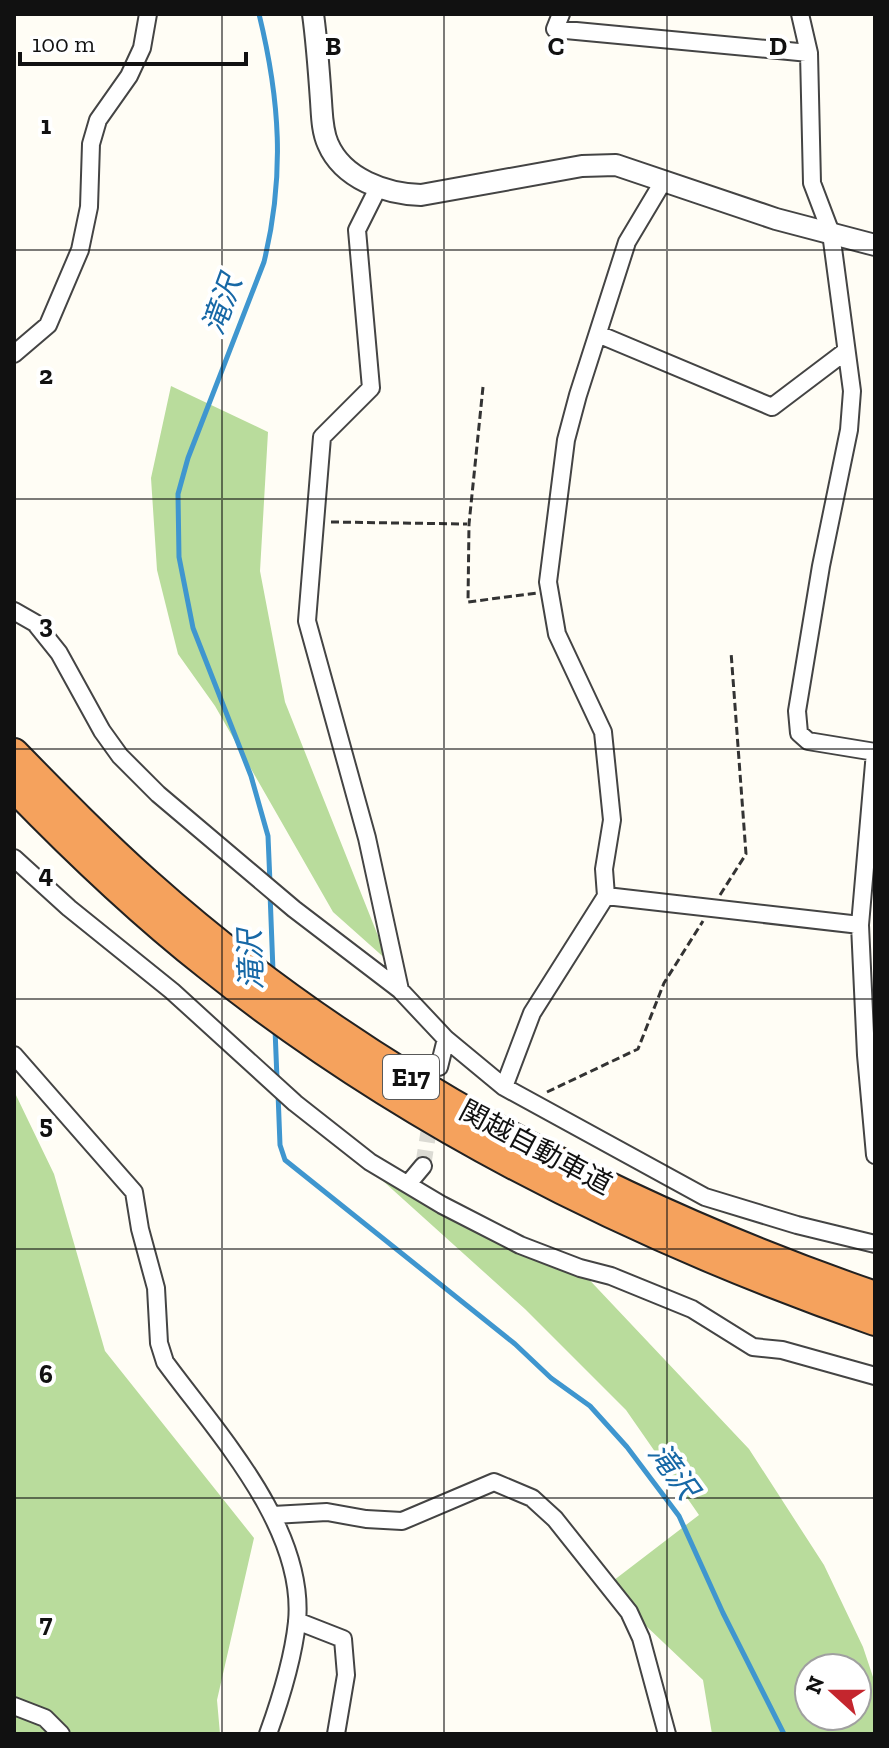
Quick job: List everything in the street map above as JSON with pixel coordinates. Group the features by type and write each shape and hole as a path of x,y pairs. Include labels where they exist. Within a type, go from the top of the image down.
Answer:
{"highway":[{"name":"関越自動車道","path":"14,753 149,885 224,947 385,1061 468,1113 620,1191 723,1238 875,1296"},
{"name":"関越自動車道","path":"14,787 134,904 211,968 290,1026 454,1133 633,1225 716,1261 875,1321"}],"street":[{"path":"14,354 48,325 80,250 89,207 91,144 98,120 129,76 142,48 148,14"},
{"path":"313,14 327,143 346,168 378,188 399,194 421,195 599,165 616,165 776,219 875,245"},
{"path":"561,14 555,29 809,53"},
{"path":"800,14 809,53 812,183 831,233 852,391 849,430 821,566 797,711 799,733 808,741 875,752 860,925 866,1055 875,1155"},
{"path":"504,1087 532,1013 606,896 604,869 612,820 603,732 557,634 548,582 566,440 627,242 664,180"},
{"path":"378,188 357,230 371,388 322,437 307,621 367,838 400,990"},
{"path":"598,334 772,407 846,351"},
{"path":"14,611 35,623 59,653 102,731 120,756 158,794 294,909 400,990 446,1039 504,1087 705,1197 797,1225 875,1244"},
{"path":"14,858 69,908 172,991 295,1103 370,1162 520,1245 580,1268 611,1276 692,1309 753,1347 782,1350 875,1376"},
{"path":"606,896 860,925"},
{"path":"439,1067 446,1039"},
{"path":"14,1055 134,1192 156,1288 159,1343 165,1362 263,1496 281,1530 293,1573 297,1621 285,1678 268,1734"},
{"path":"408,1184 423,1166"},
{"path":"273,1515 327,1512 402,1521 494,1482 532,1498 555,1519 629,1612 641,1638 667,1734"},
{"path":"297,1621 343,1639 346,1675 336,1734"},
{"path":"14,1706 45,1718 61,1734"}],"path":[{"path":"483,387 469,524 468,602 550,591"},
{"path":"315,522 469,524"}],"green space":[{"path":"171,386 268,432 260,571 285,702 388,961 333,912 215,706 178,654 157,570 151,478"},
{"path":"14,1091 54,1174 105,1351 254,1538 217,1700 220,1734 14,1734"},
{"path":"373,1172 581,1271 749,1449 824,1565 865,1652 793,1652 793,1732 873,1732 873,1677 875,1734 712,1734 703,1680 605,1587 699,1515 626,1410 525,1309"}],"waterway":[{"name":"滝沢","path":"259,14 272,77 277,138 271,230 264,262 188,458 178,494 179,557 193,628 251,776 268,836 270,883"},
{"name":"滝沢","path":"270,893 273,971"},
{"name":"滝沢","path":"275,1029 277,1079"},
{"name":"滝沢","path":"278,1093 280,1145 285,1160 515,1344 551,1378 590,1406 627,1447 679,1516 723,1613 784,1734"}],"tunnel":[{"path":"423,1166 439,1067"}]}
